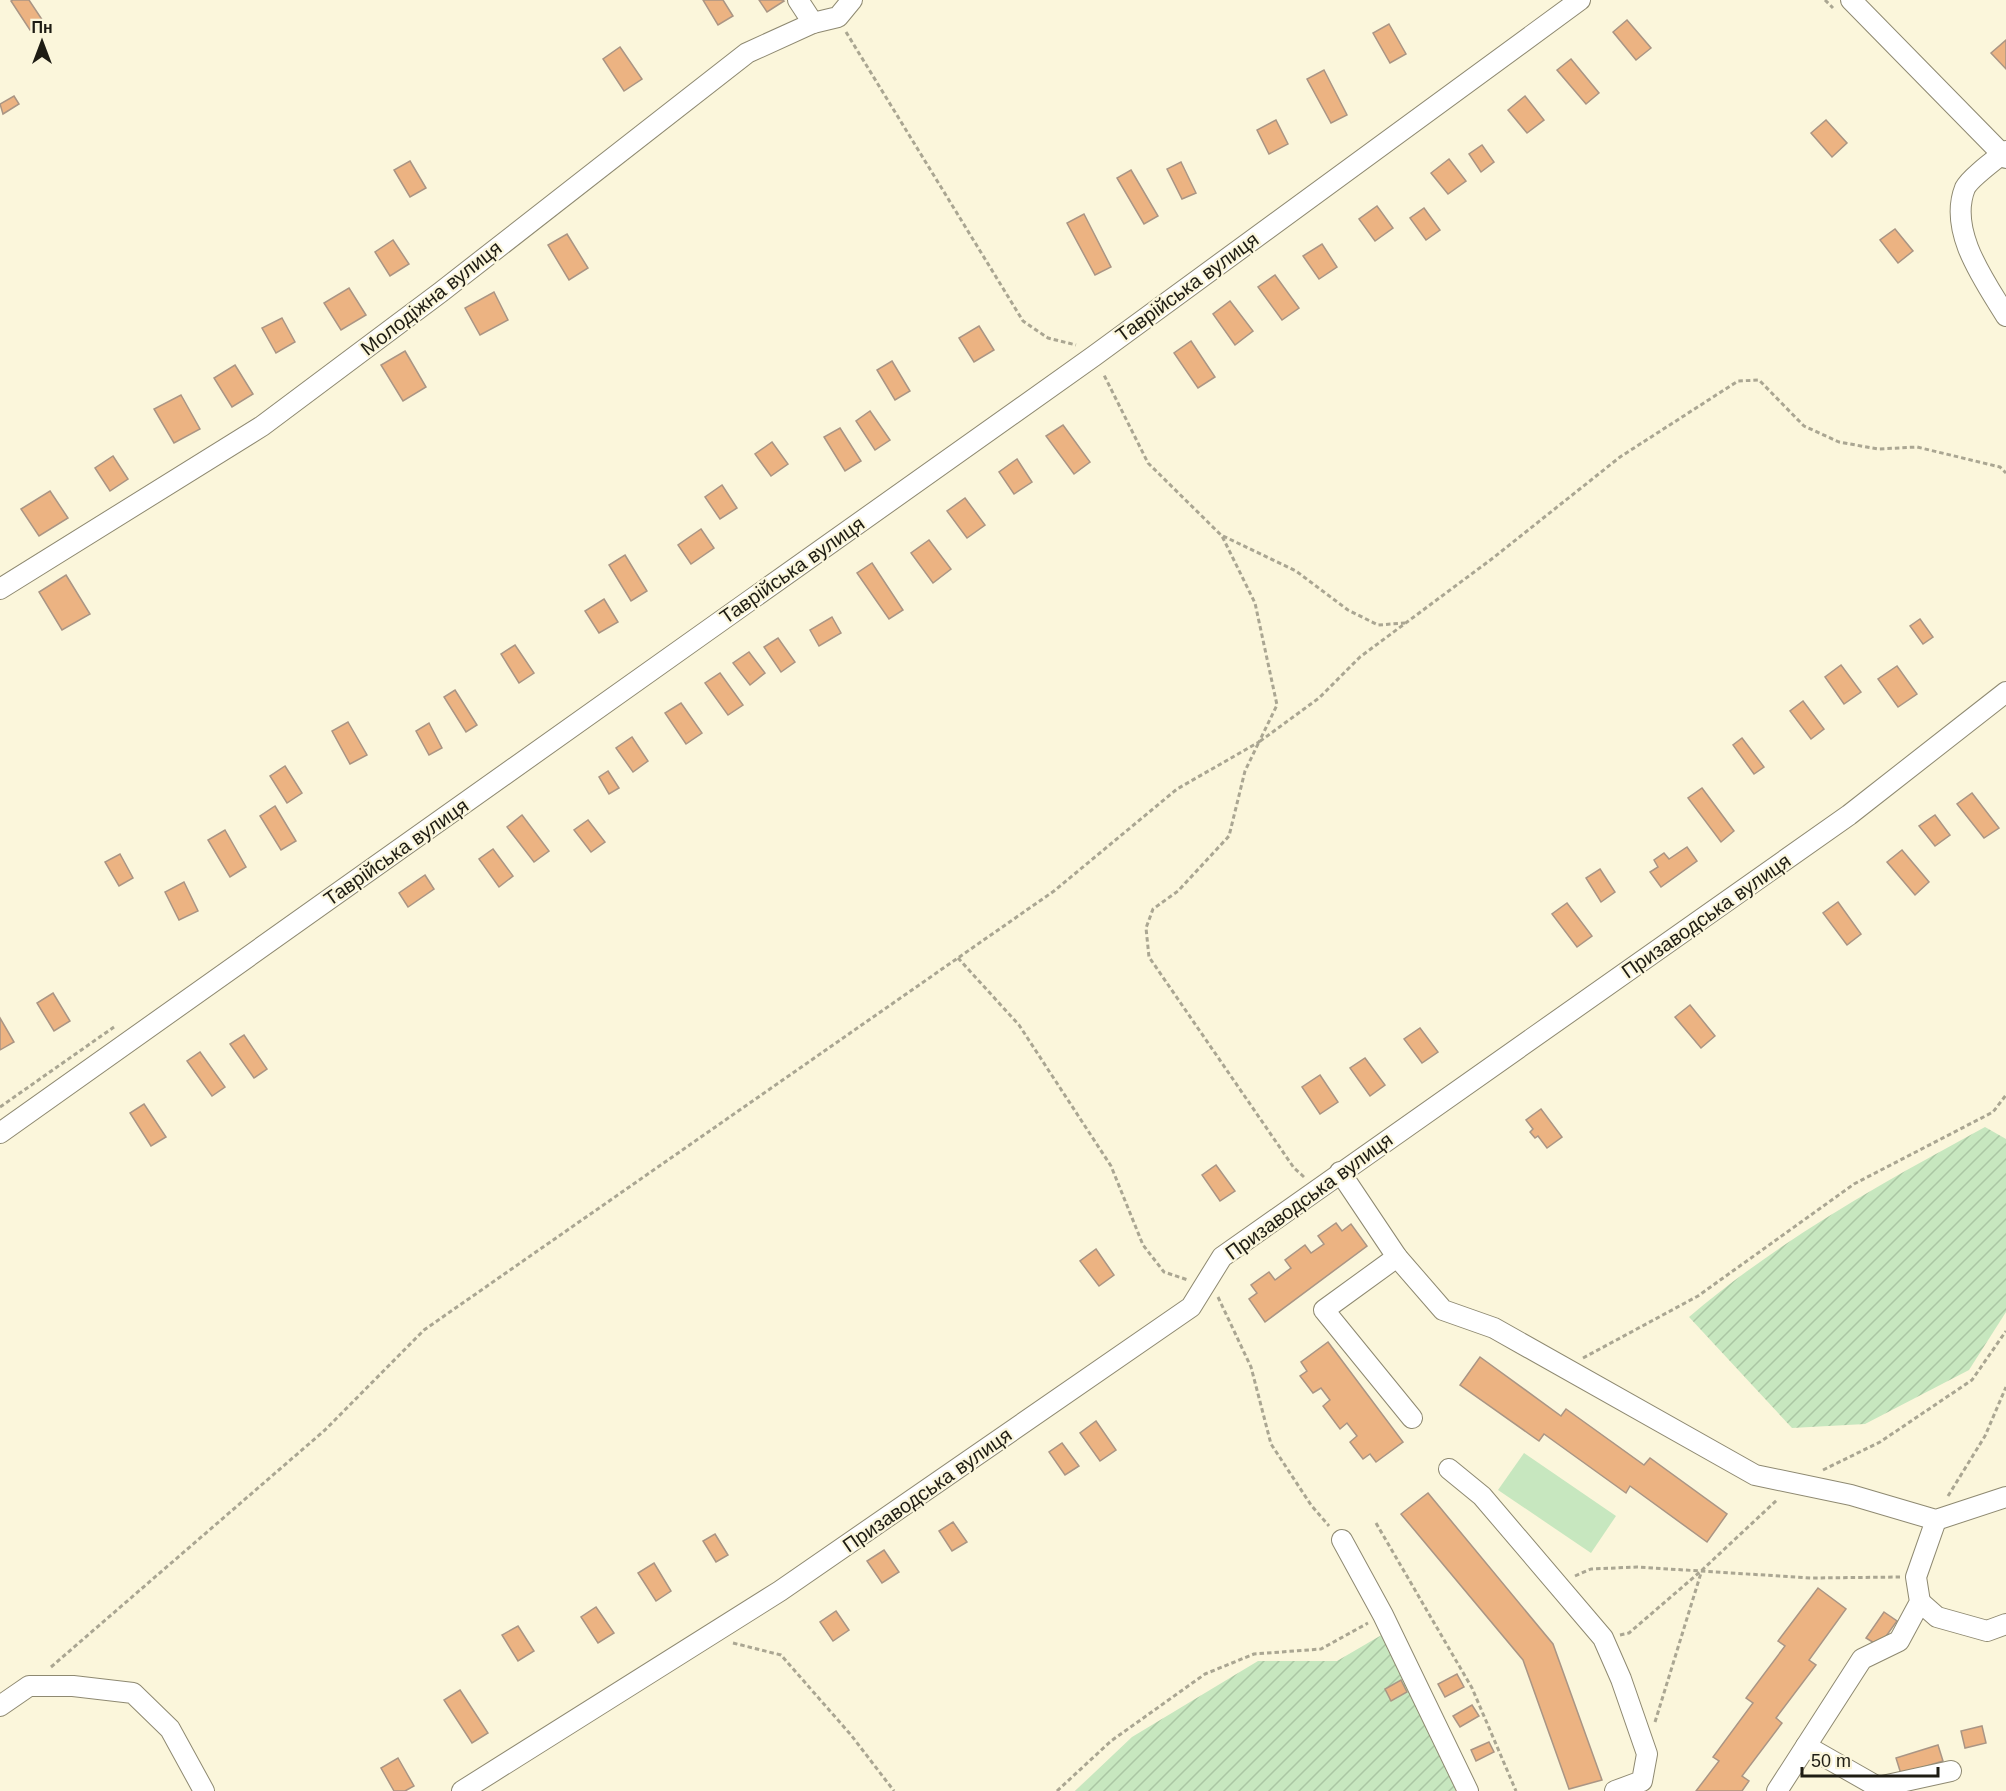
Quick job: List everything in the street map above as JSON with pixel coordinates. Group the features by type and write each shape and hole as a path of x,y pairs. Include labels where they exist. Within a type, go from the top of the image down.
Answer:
{"street":[{"path":"798,0 813,23"},
{"path":"838,17 852,0"},
{"name":"Таврійська вулиця","path":"0,1133 1100,350 1580,0"},
{"path":"1851,0 2005,155 1966,187 1959,217 1969,250 2006,316"},
{"name":"Молодіжна вулиця","path":"0,589 262,426 441,292 747,53 813,23 838,17"},
{"name":"Призаводська вулиця","path":"462,1791 780,1591 1191,1307 1222,1257 1849,815 2006,692"},
{"path":"1340,1172 1397,1257 1443,1310 1494,1328 1755,1474 1851,1495 1936,1520 2006,1497"},
{"path":"1397,1257 1324,1310 1412,1418"},
{"path":"1449,1469 1482,1496 1603,1638 1622,1679 1647,1754 1642,1780 1616,1791"},
{"path":"1777,1791 1862,1659 1899,1641 1920,1602 1916,1577 1936,1520"},
{"path":"1342,1540 1383,1615 1468,1791"},
{"path":"1920,1602 1937,1617 1987,1631 2006,1624"},
{"path":"0,1706 29,1686 72,1686 133,1693 170,1729 204,1791"},
{"path":"1806,1746 1878,1787 1951,1771"}],"path":[{"path":"838,17 1023,321 1048,339 1100,350 1148,463 1222,536 1255,603 1276,705 1245,771 1229,836 1178,891 1153,909 1146,928 1146,941 1149,957 1294,1168 1305,1178 1323,1184"},
{"path":"29,1686 325,1430 424,1330 1054,891 1178,789 1259,742 1319,698 1360,657 1620,457 1738,381 1759,380 1804,426 1839,442 1878,449 1917,447 2000,467 2006,473"},
{"path":"1222,536 1296,571 1348,610 1378,625 1406,622"},
{"path":"958,958 1019,1025 1111,1166 1143,1245 1164,1272 1188,1280 1211,1276 1223,1311 1251,1368 1271,1444 1311,1505 1342,1540"},
{"path":"1563,1368 1698,1296 1854,1184 1993,1112 2006,1095"},
{"path":"1936,1520 1985,1436 2006,1387"},
{"path":"1376,1523 1472,1688 1516,1791"},
{"path":"1557,1583 1590,1569 1637,1567 1811,1578 1916,1577"},
{"path":"1647,1754 1701,1571"},
{"path":"1057,1791 1111,1741 1205,1674 1254,1654 1321,1649 1383,1615"},
{"path":"722,1644 751,1646 781,1655 851,1735 894,1791"}],"green space":[{"path":"1985,1127 2006,1139 2006,1312 1969,1370 1865,1424 1792,1428 1689,1317 1759,1263 1832,1214"},
{"path":"1524,1453 1616,1516 1591,1553 1498,1490"},
{"path":"1385,1633 1456,1791 1075,1791 1132,1737 1258,1661 1337,1661"}],"building":[{"path":"29,0 43,21 30,30 11,1"},
{"path":"703,0 723,0 733,16 718,25"},
{"path":"759,0 783,0 784,1 767,12"},
{"path":"1627,20 1651,48 1636,60 1613,32"},
{"path":"1389,24 1406,54 1390,63 1373,33"},
{"path":"2006,40 2006,69 1991,53"},
{"path":"620,47 642,79 624,91 603,59"},
{"path":"1571,59 1599,93 1586,104 1557,70"},
{"path":"1324,70 1347,115 1331,123 1307,79"},
{"path":"14,96 19,104 3,114 0,104"},
{"path":"1525,96 1544,120 1527,133 1508,110"},
{"path":"1276,120 1288,144 1269,154 1257,130"},
{"path":"1826,120 1847,143 1832,157 1811,133"},
{"path":"1482,145 1494,162 1481,172 1469,154"},
{"path":"1449,159 1466,181 1448,194 1431,173"},
{"path":"410,161 426,188 410,197 394,170"},
{"path":"1181,162 1196,193 1182,199 1167,169"},
{"path":"1131,170 1158,216 1144,224 1117,178"},
{"path":"1377,206 1393,228 1375,241 1359,219"},
{"path":"1424,208 1440,230 1426,240 1410,218"},
{"path":"1084,214 1111,267 1095,275 1067,223"},
{"path":"1895,229 1913,251 1898,263 1880,240"},
{"path":"567,234 588,268 569,280 548,245"},
{"path":"393,240 409,264 390,276 375,252"},
{"path":"1322,244 1337,267 1319,279 1303,256"},
{"path":"1275,275 1299,308 1282,320 1258,287"},
{"path":"349,288 366,315 341,330 324,303"},
{"path":"494,292 508,320 480,335 465,308"},
{"path":"1230,301 1253,331 1235,345 1213,314"},
{"path":"282,318 295,342 276,353 262,328"},
{"path":"979,326 994,350 974,362 959,338"},
{"path":"1191,341 1215,377 1198,388 1174,353"},
{"path":"405,351 426,387 403,401 381,365"},
{"path":"892,361 910,391 895,400 877,370"},
{"path":"235,365 253,394 232,407 214,378"},
{"path":"181,395 200,429 174,443 154,409"},
{"path":"870,411 890,440 875,450 856,421"},
{"path":"1063,425 1090,462 1074,474 1046,436"},
{"path":"840,428 861,461 845,471 824,437"},
{"path":"772,442 788,464 771,476 755,454"},
{"path":"113,456 128,479 110,491 95,468"},
{"path":"1017,459 1032,482 1014,494 999,472"},
{"path":"722,485 737,508 720,519 705,497"},
{"path":"50,491 68,518 39,536 21,509"},
{"path":"965,498 985,525 967,538 947,511"},
{"path":"701,529 714,548 691,564 678,545"},
{"path":"929,540 951,569 933,583 911,553"},
{"path":"625,555 647,591 631,601 609,565"},
{"path":"872,563 903,610 889,619 857,573"},
{"path":"66,575 90,614 62,630 39,592"},
{"path":"604,599 618,622 599,633 585,611"},
{"path":"832,617 841,633 819,646 810,630"},
{"path":"1920,619 1933,637 1923,644 1910,626"},
{"path":"778,638 795,662 781,672 764,647"},
{"path":"515,645 534,673 519,683 501,654"},
{"path":"749,652 765,673 750,685 733,663"},
{"path":"1841,665 1861,692 1844,704 1825,677"},
{"path":"1897,666 1917,694 1898,707 1878,679"},
{"path":"720,673 743,705 728,715 705,683"},
{"path":"455,690 477,725 466,732 444,697"},
{"path":"1803,701 1824,729 1811,739 1790,711"},
{"path":"681,703 702,733 686,744 665,713"},
{"path":"348,722 367,755 350,764 332,731"},
{"path":"429,723 442,748 429,755 416,731"},
{"path":"632,737 648,761 633,772 616,748"},
{"path":"1742,738 1764,767 1754,774 1733,745"},
{"path":"285,766 302,793 287,803 270,776"},
{"path":"608,771 619,788 609,794 599,777"},
{"path":"1702,788 1734,831 1721,842 1688,798"},
{"path":"1972,793 1999,828 1984,838 1957,804"},
{"path":"275,806 296,841 281,850 260,816"},
{"path":"522,815 549,851 534,862 507,827"},
{"path":"1935,815 1950,835 1935,846 1919,826"},
{"path":"588,820 605,842 591,852 574,830"},
{"path":"225,830 246,867 230,877 208,840"},
{"path":"1687,847 1697,861 1661,887 1650,872 1658,867 1654,860 1664,853 1669,859"},
{"path":"493,849 513,876 499,887 479,859"},
{"path":"1902,850 1929,882 1915,895 1887,862"},
{"path":"120,854 133,878 119,886 105,862"},
{"path":"1600,869 1615,892 1601,902 1586,878"},
{"path":"425,875 434,889 408,907 399,893"},
{"path":"184,882 198,911 179,920 165,892"},
{"path":"1838,902 1861,934 1847,945 1823,913"},
{"path":"1567,903 1592,936 1577,947 1552,914"},
{"path":"53,993 70,1021 54,1031 37,1003"},
{"path":"1690,1005 1715,1036 1701,1048 1675,1017"},
{"path":"0,1018 14,1042 0,1050"},
{"path":"1420,1028 1438,1052 1422,1063 1404,1039"},
{"path":"244,1035 267,1069 254,1078 230,1044"},
{"path":"200,1052 225,1087 212,1096 187,1061"},
{"path":"1365,1058 1385,1085 1370,1096 1350,1068"},
{"path":"1320,1075 1338,1102 1320,1114 1302,1087"},
{"path":"144,1104 166,1137 151,1146 130,1113"},
{"path":"1541,1109 1562,1137 1547,1148 1538,1136 1535,1138 1530,1132 1533,1129 1526,1120"},
{"path":"1216,1165 1235,1191 1220,1201 1202,1175"},
{"path":"1336,1223 1342,1231 1351,1224 1367,1246 1265,1322 1249,1299 1257,1293 1251,1285 1269,1272 1275,1280 1291,1268 1285,1260 1305,1245 1311,1253 1324,1244 1318,1236"},
{"path":"1096,1249 1114,1275 1099,1286 1080,1261"},
{"path":"1328,1342 1403,1442 1376,1462 1370,1454 1363,1459 1350,1442 1357,1436 1347,1423 1340,1429 1323,1406 1330,1400 1321,1388 1313,1393 1300,1376 1307,1371 1301,1362"},
{"path":"1480,1357 1561,1416 1566,1409 1644,1465 1650,1458 1727,1514 1707,1542 1630,1486 1626,1493 1544,1434 1539,1441 1460,1385"},
{"path":"1096,1421 1116,1450 1100,1461 1080,1433"},
{"path":"1062,1443 1079,1466 1065,1475 1049,1452"},
{"path":"1428,1493 1553,1644 1602,1780 1569,1789 1523,1660 1401,1514"},
{"path":"953,1522 967,1542 952,1551 939,1531"},
{"path":"715,1534 728,1555 716,1562 703,1541"},
{"path":"884,1550 899,1572 882,1583 867,1561"},
{"path":"654,1563 671,1591 656,1601 638,1573"},
{"path":"1818,1588 1846,1609 1809,1660 1816,1665 1776,1718 1782,1723 1742,1776 1749,1781 1742,1791 1696,1791 1719,1761 1713,1757 1753,1703 1746,1698 1785,1646 1778,1641"},
{"path":"596,1607 614,1633 598,1643 581,1617"},
{"path":"836,1611 849,1630 833,1641 820,1622"},
{"path":"1884,1612 1897,1621 1879,1646 1866,1638"},
{"path":"518,1626 534,1651 518,1661 502,1635"},
{"path":"1457,1674 1464,1687 1445,1697 1438,1684"},
{"path":"1401,1680 1407,1692 1391,1701 1385,1689"},
{"path":"460,1690 488,1733 472,1743 444,1700"},
{"path":"1472,1705 1479,1716 1460,1727 1453,1716"},
{"path":"1982,1726 1986,1743 1965,1748 1961,1731"},
{"path":"1489,1742 1494,1752 1476,1761 1471,1750"},
{"path":"1938,1745 1943,1761 1901,1774 1896,1758"},
{"path":"398,1758 414,1786 405,1791 394,1791 381,1768"}]}
